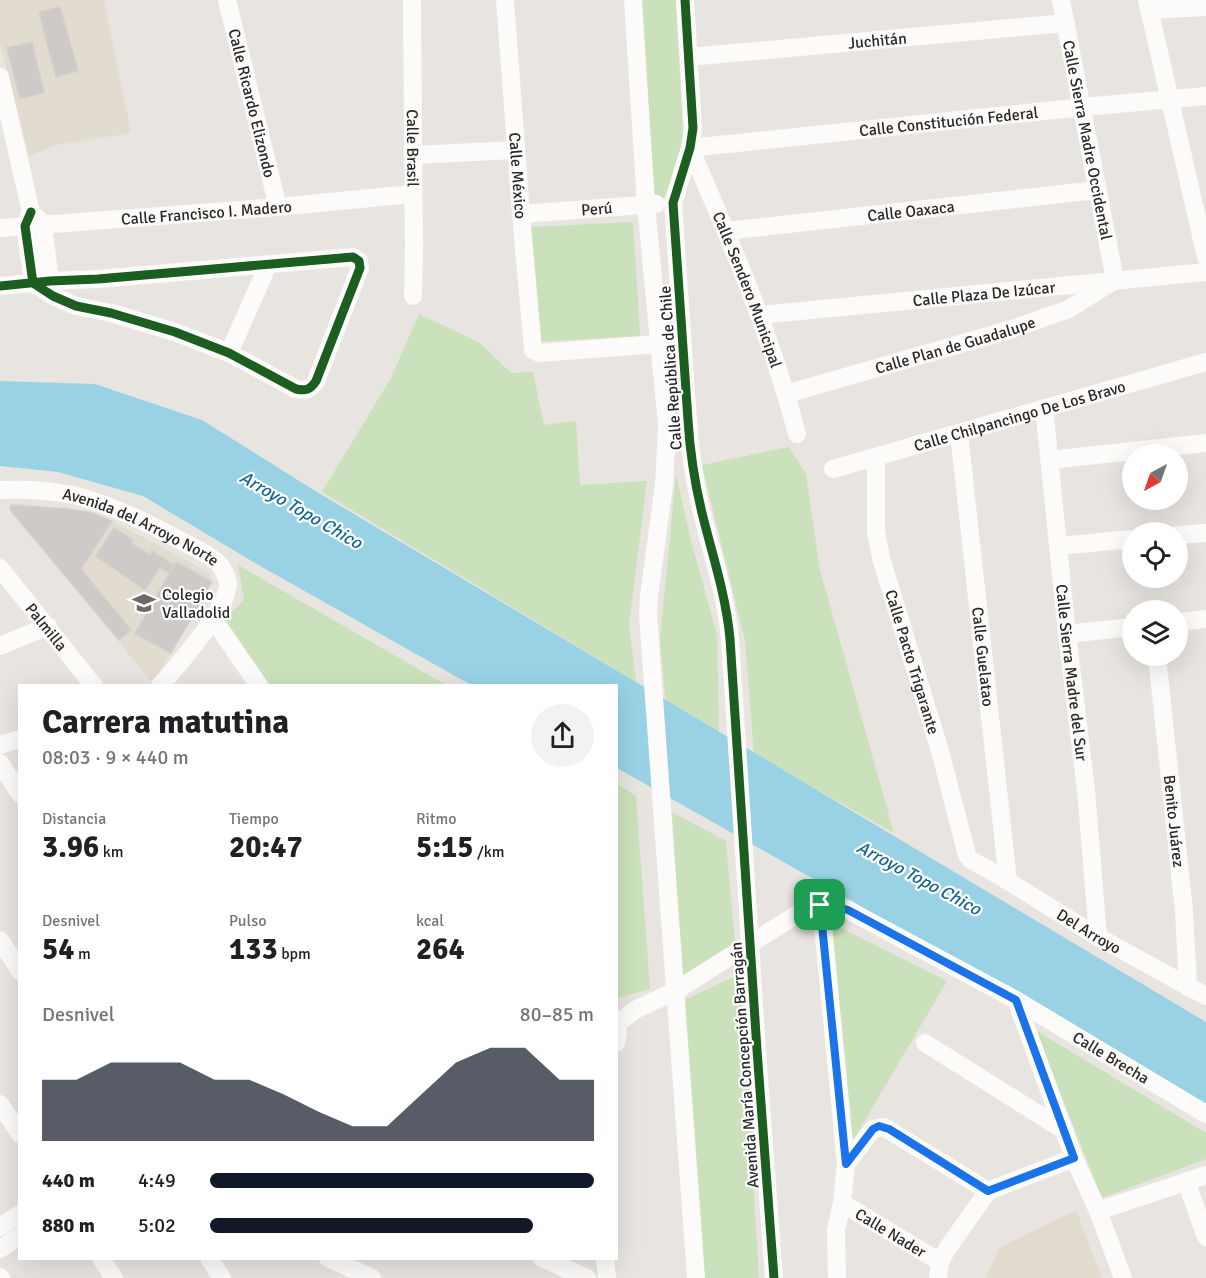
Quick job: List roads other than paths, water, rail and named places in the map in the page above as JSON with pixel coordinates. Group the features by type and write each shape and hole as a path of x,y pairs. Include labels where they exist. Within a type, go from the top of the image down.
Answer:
{"street":[{"name":"Calle Ricardo Elizondo","path":"227,0 278,207"},
{"name":"Calle Brasil","path":"412,0 413,296"},
{"name":"Calle México","path":"505,0 520,214 533,350 539,353 658,344"},
{"name":"Calle República de Chile","path":"633,0 646,205 667,449 649,596 653,696 675,991"},
{"name":"Calle República de Chile","path":"685,0 693,128 690,148 673,203 690,453 702,515 727,608 745,850"},
{"name":"Calle Sierra Madre Occidental","path":"1061,0 1115,280"},
{"path":"1206,6 1148,5 1170,99 1198,182 1206,256"},
{"name":"Juchitán","path":"689,57 1066,23"},
{"path":"0,77 33,221 43,285 76,306 111,313 175,332 229,353 296,389 309,390 316,381 361,264 353,257 43,285 0,286"},
{"name":"Calle Constitución Federal","path":"690,148 1206,96"},
{"name":"Calle Sendero Municipal","path":"690,148 760,315 797,434"},
{"path":"413,155 516,150"},
{"name":"Calle Oaxaca","path":"726,231 1097,190"},
{"name":"Calle Francisco I. Madero","path":"0,228 33,221 278,207 412,194"},
{"name":"Perú","path":"520,214 673,203"},
{"path":"229,353 268,265"},
{"name":"Calle Plaza De Izúcar","path":"760,315 1206,272"},
{"name":"Calle Plan de Guadalupe","path":"786,394 1009,330 1069,309 1115,280"},
{"name":"Calle Chilpancingo De Los Bravo","path":"833,469 1206,362"},
{"name":"Calle Sierra Madre del Sur","path":"1044,408 1067,634 1086,790 1098,937"},
{"name":"Calle Guelatao","path":"959,433 1008,881"},
{"path":"1050,460 1206,443"},
{"name":"Calle Pacto Trigarante","path":"876,457 876,531 881,558 940,751 967,855 974,862"},
{"name":"Avenida del Arroyo Norte","path":"0,490 23,489 72,495 128,513 201,551 219,564 228,584 225,598 213,619 162,684"},
{"path":"1188,534 1206,533"},
{"path":"1059,546 1122,540"},
{"name":"Palmilla","path":"0,568 92,684"},
{"path":"213,619 258,684"},
{"path":"1188,620 1206,619"},
{"path":"0,646 48,626"},
{"path":"1067,634 1122,628"},
{"name":"Benito Juárez","path":"1158,666 1184,911 1188,987"},
{"path":"0,745 18,740"},
{"path":"0,763 18,791"},
{"name":"Avenida María Concepción Barragán","path":"745,850 774,1278"},
{"name":"Del Arroyo","path":"974,862 1098,937 1206,996"},
{"path":"620,1017 675,991 801,912 820,905 831,905 848,910 1016,1000 1074,1158 1098,1212 1123,1278"},
{"path":"820,905 846,1164 842,1203 836,1230 837,1278"},
{"path":"0,940 18,968"},
{"path":"675,991 696,1278"},
{"name":"Calle Brecha","path":"1016,1000 1206,1114"},
{"path":"925,1043 1065,1131"},
{"path":"0,1104 18,1131"},
{"path":"846,1164 873,1129 884,1127 988,1191"},
{"path":"939,1270 964,1224 988,1191 1074,1158"},
{"path":"1098,1212 1206,1175"},
{"path":"1186,1181 1206,1237"},
{"name":"Calle Nader","path":"842,1203 939,1270"},
{"path":"0,1227 18,1215"},
{"path":"0,1249 18,1237"},
{"path":"102,1260 114,1278"},
{"path":"210,1260 222,1278"},
{"path":"332,1260 372,1278"},
{"path":"546,1260 587,1278"},
{"path":"605,1260 607,1278"}],"water":[{"name":"Arroyo Topo Chico","path":"0,381 95,384 202,420 312,489 1206,1022 1206,1106 1016,1000 842,895 618,769 618,684 469,684 255,563 143,496 58,472 0,466"}],"place":[{"name":"Colegio Valladolid","path":"144,603"}]}
